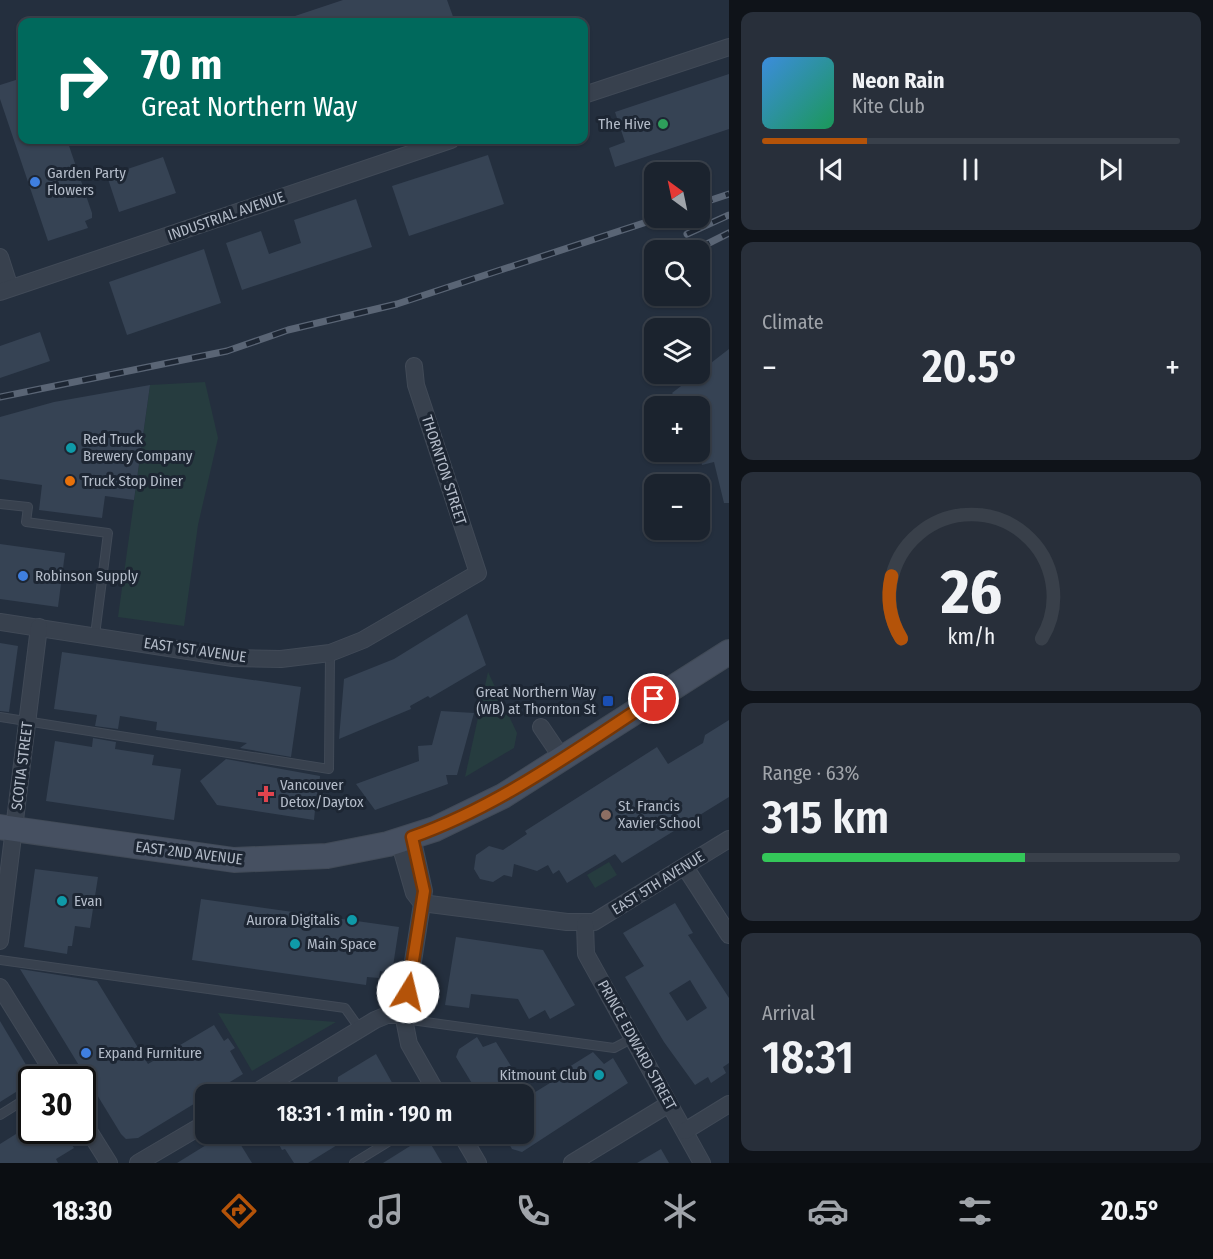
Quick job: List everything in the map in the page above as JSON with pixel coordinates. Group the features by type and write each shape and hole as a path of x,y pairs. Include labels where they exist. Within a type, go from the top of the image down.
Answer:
{"main road":[{"name":"EAST 2ND AVENUE","path":"7,828 234,860 327,856 405,839 464,816 503,796 729,652"}],"street":[{"path":"588,94 729,47"},
{"name":"INDUSTRIAL AVENUE","path":"5,290 439,144"},
{"path":"0,256 5,290"},
{"name":"THORNTON STREET","path":"414,366 416,385 478,573"},
{"name":"EAST 1ST AVENUE","path":"0,622 233,658 281,659 330,653 363,640 478,573"},
{"name":"SCOTIA STREET","path":"0,941 7,828 27,721 39,627"},
{"path":"541,727 562,758"},
{"path":"405,839 414,893 422,903 585,924"},
{"name":"EAST 5TH AVENUE","path":"585,924 599,920 729,839"},
{"path":"685,867 729,935"},
{"path":"422,903 404,1017 409,1044 432,1084"},
{"name":"PRINCE EDWARD STREET","path":"585,924 586,954 702,1163"},
{"path":"0,987 48,1066"},
{"path":"269,1084 387,1015 404,1017"},
{"path":"572,1163 669,1104"},
{"path":"685,1131 729,1104"},
{"path":"138,1163 195,1129"},
{"path":"96,1142 109,1163"},
{"path":"467,1144 478,1163"}],"lane":[{"path":"0,504 27,507 26,522 108,532 95,635"},
{"path":"0,717 329,768 330,653"},
{"path":"0,960 345,1008 360,1029"},
{"path":"404,1017 614,1048 633,1038"},
{"path":"0,1114 18,1103"},
{"path":"354,1163 385,1144"}],"green space":[{"path":"205,382 218,438 198,525 184,626 118,617 150,385"},
{"path":"488,672 517,733 514,748 465,777"},
{"path":"609,862 617,875 595,888 587,875"},
{"path":"218,1013 336,1022 252,1071"}],"building":[{"path":"343,0 447,0 454,18 289,18"},
{"name":"The Hive","path":"729,74 729,129 615,167 609,148 625,142 615,112"},
{"path":"18,79 18,144 68,144 92,213 92,218 85,221 88,228 48,241 0,99 0,85"},
{"path":"488,155 504,204 409,236 392,186"},
{"path":"163,157 176,193 119,212 107,176"},
{"path":"356,199 372,247 242,290 226,243 261,231 269,254 301,243 294,220"},
{"path":"204,249 221,303 127,335 109,282"},
{"path":"40,332 50,361 0,378 0,346"},
{"path":"729,349 729,503 724,503 714,462 702,465 702,462 710,462 710,443 712,443 710,441 710,396 675,396 672,393 684,384 710,384 710,364"},
{"name":"Red Truck Brewery Company","path":"150,385 134,500 105,496 102,518 39,510 42,485 0,479 0,417 54,402"},
{"path":"0,544 65,553 58,607 0,599"},
{"path":"467,614 486,665 430,698 428,696 410,706 411,709 339,739 344,679 394,659"},
{"path":"0,643 18,646 9,712 0,711"},
{"path":"62,652 301,687 291,757 240,748 247,743 156,730 157,722 120,716 118,729 95,726 97,715 54,709"},
{"path":"441,711 474,713 457,775 446,775 448,784 375,810 356,784 419,761 418,746 432,745"},
{"path":"729,720 729,797 622,863 615,854 567,883 559,870 553,874 548,865 537,871 514,864 512,877 504,875 493,882 480,879 474,869 476,855 489,846 503,850 527,834 525,831 657,747 668,764 703,743 705,735"},
{"path":"93,738 116,742 115,749 154,755 152,765 181,769 174,820 46,801 55,741 92,747"},
{"name":"Vancouver Detox/Daytox","path":"226,759 320,776 319,786 329,801 315,810 314,820 217,805 200,781"},
{"name":"Evan","path":"35,869 98,877 90,928 75,926 72,946 68,946 67,954 24,947"},
{"name":"Main Space","path":"201,899 399,927 392,973 380,971 379,978 367,977 366,985 192,960"},
{"path":"675,903 693,933 688,935 729,998 729,1063 723,1067 726,1073 711,1083 708,1077 695,1085 664,1042 625,977 644,966 623,933","holes":["690,980 707,1008 687,1021 669,993"]},
{"path":"456,937 543,950 575,1005 550,1019 545,1010 529,1019 518,999 471,994 469,1008 445,1005"},
{"path":"20,969 97,981 148,1064 214,1025 224,1041 228,1038 235,1048 230,1051 243,1074 227,1084 195,1084 195,1103 138,1138 126,1139 96,1093 96,1066 79,1066"},
{"path":"0,1021 27,1066 18,1066 18,1091 0,1102"},
{"path":"477,1037 483,1047 496,1042 522,1084 472,1084 456,1057 459,1049"},
{"path":"593,1052 604,1064 613,1058 628,1083 522,1152 512,1149 509,1144 534,1144 534,1093 571,1070 569,1067"},
{"path":"376,1054 393,1084 338,1084 338,1077"},
{"path":"18,1133 18,1144 71,1144 74,1148 56,1159 58,1163 0,1163 0,1144"},
{"path":"208,1144 240,1144 252,1163 177,1163"},
{"path":"279,1144 339,1144 308,1163 294,1163 285,1149 282,1150"},
{"path":"413,1144 431,1144 442,1163 383,1163"},
{"path":"661,1149 669,1163 637,1163"}],"railway":[{"path":"710,200 729,194"},
{"path":"687,234 729,215"},
{"path":"0,397 227,351 288,330 397,304 644,223"},
{"path":"710,242 729,233"}],"place":[{"name":"The Hive","path":"663,124"},
{"name":"Garden Party Flowers","path":"35,182"},
{"name":"Red Truck Brewery Company","path":"71,448"},
{"name":"Truck Stop Diner","path":"70,481"},
{"name":"Robinson Supply","path":"23,576"},
{"name":"Great Northern Way (WB) at Thornton St","path":"608,701"},
{"name":"Vancouver Detox/Daytox","path":"266,794"},
{"name":"St. Francis Xavier School","path":"606,815"},
{"name":"Evan","path":"62,901"},
{"name":"Aurora Digitalis","path":"352,920"},
{"name":"Main Space","path":"295,944"},
{"name":"Expand Furniture","path":"86,1053"},
{"name":"Kitmount Club","path":"599,1075"}],"route":[{"path":"408,992 424,891 421,869 412,837 464,816 503,796 654,699"}]}
